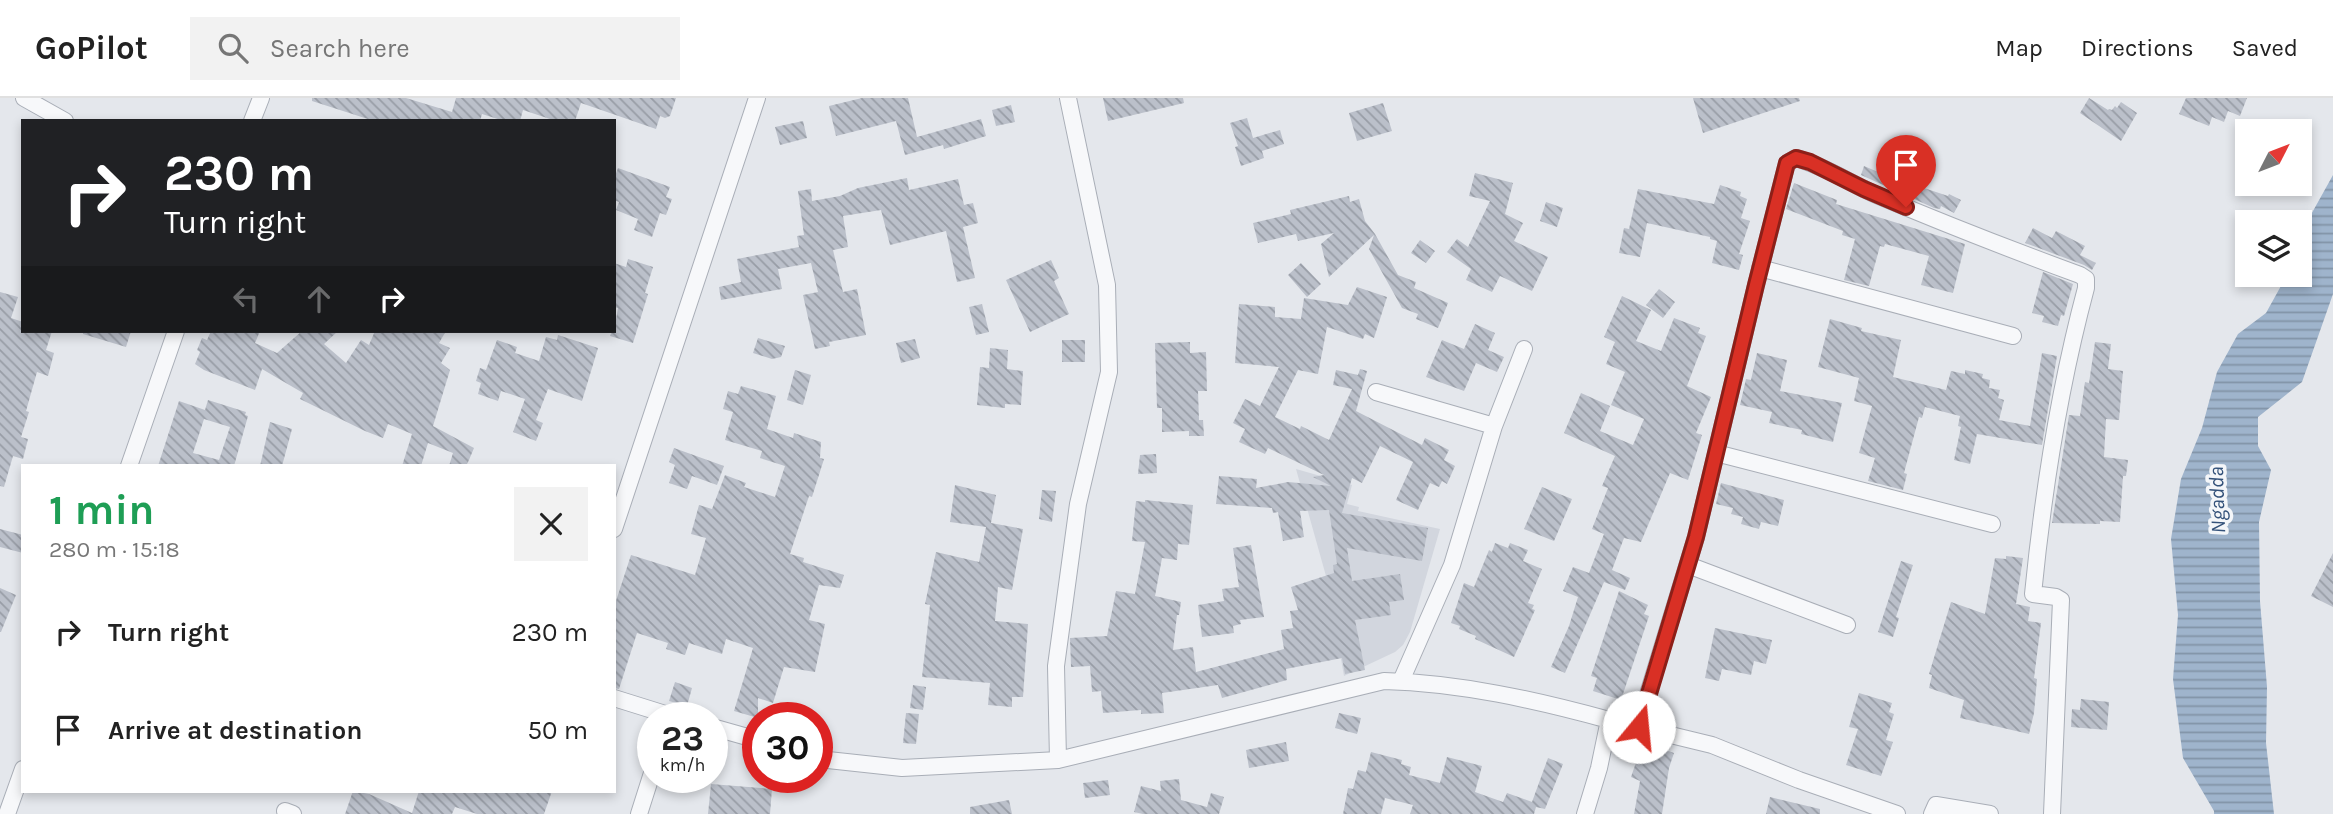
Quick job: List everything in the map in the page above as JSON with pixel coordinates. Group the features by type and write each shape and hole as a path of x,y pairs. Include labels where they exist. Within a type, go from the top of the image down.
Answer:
{"street":[{"path":"24,98 61,119"},
{"path":"253,119 261,98"},
{"path":"616,523 757,98"},
{"path":"1058,760 1056,666 1078,504 1109,372 1107,285 1068,98"},
{"path":"1639,727 1688,565 1787,163 1796,158 1948,225 2086,279 2071,344 2033,594 2061,600 2052,814"},
{"path":"1760,268 2013,336"},
{"path":"130,464 175,333"},
{"path":"1401,681 1452,565 1494,426 1524,349"},
{"path":"1376,392 1494,426"},
{"path":"1716,453 1992,524"},
{"path":"1688,565 1847,625"},
{"path":"833,761 902,768 1058,760 1384,681 1401,681 1471,689 1712,745 1799,780 1898,814"},
{"path":"616,699 637,706"},
{"path":"1585,814 1599,768 1609,720"},
{"path":"7,814 21,775"},
{"path":"639,814 646,793"},
{"path":"1932,814 1936,805 1990,814"}],"shaded area":[{"path":"1296,469 1352,485 1347,504 1359,507 1358,511 1440,529 1410,632 1403,645 1395,652 1344,676 1326,576"}],"water":[{"name":"Ngadda","path":"2333,175 2333,294 2302,382 2258,417 2258,446 2271,470 2259,522 2260,601 2267,687 2266,743 2274,814 2214,814 2183,758 2173,679 2178,615 2171,539 2181,479 2202,428 2217,372 2238,334 2266,313 2280,287 2312,287 2312,213"}],"building":[{"path":"312,98 406,98 452,112 456,98 676,98 670,116 660,116 656,129 581,103 576,119 550,119 523,110 521,119 498,119 482,114 481,119 368,119 312,101"},
{"path":"862,98 908,98 917,137 981,119 986,136 944,149 943,145 905,155 896,121 836,136 829,106"},
{"path":"1103,98 1183,98 1184,103 1108,121"},
{"path":"1693,98 1799,98 1800,101 1703,133"},
{"path":"2089,98 2108,110 2115,106 2117,108 2121,102 2137,113 2121,141 2080,113"},
{"path":"2186,98 2247,98 2240,116 2228,111 2224,122 2212,117 2209,126 2179,114"},
{"path":"1383,103 1392,131 1357,141 1349,113"},
{"path":"1011,105 1015,122 996,126 992,110"},
{"path":"1247,118 1253,138 1280,130 1284,144 1262,151 1264,158 1241,166 1230,123"},
{"path":"803,121 807,138 780,145 775,127"},
{"path":"1864,166 1923,191 1924,188 1961,200 1954,213 1941,206 1940,209 1934,208 1861,175"},
{"path":"618,168 670,187 666,197 672,199 666,215 660,213 652,237 634,230 638,219 616,210 619,202 616,201"},
{"path":"1475,173 1513,183 1505,214 1523,223 1514,241 1548,257 1532,291 1500,276 1492,292 1466,280 1471,269 1447,252 1457,239 1468,247 1490,201 1469,196"},
{"path":"907,178 909,190 958,179 964,205 973,203 978,223 963,227 975,278 957,282 946,231 890,245 881,210 843,216 848,247 833,250 843,292 857,289 866,335 829,342 830,346 815,349 803,295 818,292 811,263 778,269 782,289 721,300 719,287 741,282 737,259 799,247 797,236 804,235 798,191 811,189 812,201"},
{"path":"1794,183 1837,200 1836,204 1965,244 1953,293 1921,285 1929,256 1885,244 1884,247 1880,246 1869,286 1844,280 1855,239 1842,235 1843,231 1786,209"},
{"path":"1720,185 1741,192 1740,196 1747,199 1741,218 1750,221 1739,254 1743,255 1739,270 1712,263 1717,241 1710,237 1647,223 1640,257 1619,253 1624,228 1629,229 1638,189 1714,204"},
{"path":"1349,196 1350,202 1359,199 1365,221 1375,234 1398,275 1416,282 1414,288 1448,303 1438,328 1416,319 1418,314 1402,308 1369,249 1374,235 1329,277 1321,244 1334,233 1298,241 1296,234 1258,243 1253,223 1291,214 1290,210"},
{"path":"1546,202 1563,208 1557,227 1540,221"},
{"path":"2033,228 2052,238 2056,231 2085,246 2080,255 2096,263 2092,270 2025,243"},
{"path":"1420,240 1435,251 1426,263 1411,253"},
{"path":"628,259 653,267 633,343 610,336 611,333 616,333 616,264 626,267"},
{"path":"1051,260 1059,278 1054,281 1069,314 1030,332 1006,280"},
{"path":"1301,263 1321,284 1307,297 1288,275"},
{"path":"2043,272 2073,284 2064,316 2061,315 2058,326 2042,322 2044,316 2032,313"},
{"path":"1357,287 1387,297 1374,338 1365,334 1363,339 1327,327 1318,374 1298,370 1275,417 1329,440 1352,389 1333,385 1336,370 1358,375 1360,369 1367,371 1356,411 1422,445 1425,438 1449,450 1444,460 1455,466 1447,484 1442,481 1439,487 1430,483 1418,510 1396,500 1413,462 1380,446 1362,483 1352,478 1342,513 1428,528 1422,561 1347,548 1352,581 1400,574 1404,600 1389,602 1391,615 1355,620 1365,670 1345,674 1342,658 1286,669 1287,680 1222,698 1218,685 1162,693 1164,713 1141,714 1141,710 1103,713 1101,691 1092,692 1090,666 1071,667 1070,638 1107,636 1116,591 1135,594 1145,542 1132,541 1136,501 1193,505 1189,545 1178,544 1177,560 1162,558 1155,596 1181,602 1173,650 1193,647 1196,672 1284,649 1281,630 1293,628 1290,611 1298,610 1291,587 1334,573 1333,565 1337,564 1329,510 1300,511 1304,537 1283,541 1278,512 1273,513 1272,508 1216,504 1219,476 1257,479 1256,488 1288,482 1331,486 1313,477 1324,475 1268,448 1265,454 1239,442 1245,429 1233,423 1245,399 1260,406 1279,367 1235,363 1239,304 1275,307 1275,317 1301,319 1304,298 1348,305"},
{"path":"1659,289 1675,302 1663,318 1646,305"},
{"path":"0,292 18,297 11,318 21,321 21,333 51,333 46,350 54,353 48,376 37,372 21,437 28,439 23,459 13,456 4,487 0,486"},
{"path":"1622,296 1651,310 1636,341 1661,351 1674,318 1700,328 1698,333 1706,336 1687,386 1711,397 1696,433 1702,435 1688,480 1670,473 1641,542 1624,538 1612,570 1630,578 1625,590 1604,582 1565,673 1551,667 1578,597 1563,591 1573,567 1589,573 1604,534 1592,529 1608,488 1602,486 1615,456 1564,433 1581,393 1610,406 1600,431 1633,445 1644,419 1611,405 1625,372 1606,364 1615,342 1604,337"},
{"path":"982,304 989,332 976,335 969,307"},
{"path":"1830,319 1862,328 1861,331 1901,340 1893,377 1946,390 1951,371 1965,374 1965,370 1983,374 1982,378 1990,380 1989,388 2000,390 1998,398 2004,400 1999,420 2030,426 2042,353 2057,356 2042,445 1977,434 1970,464 1954,460 1961,427 1958,426 1960,416 1925,407 1922,418 1919,417 1904,473 1907,474 1903,490 1868,481 1875,458 1859,453 1872,406 1854,401 1859,378 1818,367"},
{"path":"1475,324 1495,333 1488,350 1504,357 1497,372 1476,363 1464,391 1426,377 1442,340 1464,349"},
{"path":"83,333 130,333 126,347"},
{"path":"210,333 259,333 255,343 277,353 300,333 336,333 324,344 346,363 361,340 369,345 374,333 445,333 439,343 450,348 441,363 450,370 433,426 474,448 467,464 450,464 453,453 428,443 422,464 403,464 412,434 388,424 383,438 365,431 300,399 303,393 262,369 255,390 204,370 195,364 202,338 207,340"},
{"path":"558,335 598,348 582,401 548,389 536,420 543,423 536,441 513,432 525,399 501,391 498,401 478,394 481,383 476,381 480,368 486,370 497,340 517,347 515,353 539,361 546,337 557,340"},
{"path":"758,338 785,346 781,357 772,359 753,353"},
{"path":"915,339 920,358 901,363 896,343"},
{"path":"1062,340 1085,340 1085,362 1062,362"},
{"path":"1190,342 1190,353 1206,352 1207,391 1198,391 1199,420 1203,420 1204,436 1189,436 1189,431 1162,432 1162,408 1157,408 1155,343"},
{"path":"2095,342 2111,344 2108,369 2123,371 2119,420 2106,419 2104,457 2128,460 2126,476 2123,476 2120,522 2052,523 2069,415 2080,416 2085,382 2089,383"},
{"path":"990,348 1008,350 1007,369 1023,371 1021,405 1005,404 1005,408 977,405 980,367 989,368"},
{"path":"1757,353 1787,360 1780,391 1842,403 1833,442 1801,434 1802,430 1769,423 1772,412 1740,405 1746,379 1751,380"},
{"path":"795,370 811,375 803,405 787,400"},
{"path":"741,386 776,396 767,429 793,438 794,433 821,442 820,458 824,459 790,554 804,558 803,562 844,575 840,588 819,585 809,620 825,624 815,672 784,667 773,702 758,698 758,702 742,702 742,713 734,711 753,648 726,639 722,654 689,643 685,655 666,649 668,643 637,633 619,689 616,688 616,601 631,555 695,575 706,538 691,534 699,505 712,509 725,475 746,483 744,487 775,497 785,466 760,458 762,451 725,440 733,412 723,409 728,391 738,394"},
{"path":"208,400 246,412 245,415 248,416 235,464 159,464 179,401 205,410","holes":["204,419 230,427 219,460 193,453"]},
{"path":"270,422 292,429 283,464 260,464"},
{"path":"674,448 724,466 717,485 692,476 687,489 669,483 675,465 669,462"},
{"path":"1156,454 1157,473 1138,474 1140,455"},
{"path":"1721,483 1784,500 1778,526 1761,522 1759,529 1741,524 1743,517 1731,514 1733,508 1716,504"},
{"path":"955,485 996,495 991,523 1023,529 1012,590 998,587 995,621 1028,624 1023,697 1012,697 1012,707 988,705 990,683 922,677 930,605 925,604 936,552 979,562 986,527 950,522"},
{"path":"1542,487 1572,499 1554,541 1524,529"},
{"path":"1042,490 1056,491 1052,522 1039,519"},
{"path":"0,529 21,534 21,552 0,547"},
{"path":"1495,543 1508,548 1510,543 1528,550 1523,561 1542,569 1528,603 1534,605 1532,609 1535,610 1514,657 1475,639 1476,636 1451,623 1464,583 1474,587 1489,550 1492,552"},
{"path":"1251,545 1264,617 1240,620 1241,624 1233,626 1234,633 1202,637 1198,605 1224,601 1222,589 1239,587 1233,548"},
{"path":"2333,553 2333,607 2311,596"},
{"path":"2006,556 2023,558 2016,604 2030,607 2028,621 2041,623 2034,678 2037,679 2034,713 2029,734 1960,718 1964,700 1929,688 1932,675 1929,674 1951,602 1985,614 1995,558 2006,559"},
{"path":"1901,561 1913,565 1896,617 1899,618 1893,637 1878,632"},
{"path":"0,588 16,595 1,632 0,632"},
{"path":"1619,591 1648,605 1644,614 1649,616 1621,700 1593,691 1597,678 1591,676"},
{"path":"1715,628 1772,640 1766,664 1754,661 1751,675 1722,669 1719,681 1705,678"},
{"path":"675,682 692,688 688,702 669,701"},
{"path":"913,685 926,687 923,710 910,708"},
{"path":"1859,693 1892,703 1889,712 1894,714 1886,740 1893,742 1881,776 1846,765 1858,729 1849,727"},
{"path":"2081,699 2109,702 2107,730 2071,727 2072,709 2080,710"},
{"path":"906,713 919,714 916,744 903,743"},
{"path":"1339,713 1361,718 1357,734 1335,728"},
{"path":"1286,742 1289,761 1249,768 1246,750"},
{"path":"1643,742 1674,753 1662,814 1634,814 1640,781 1631,777"},
{"path":"1371,752 1402,760 1401,764 1411,767 1409,775 1440,783 1447,757 1482,766 1475,792 1503,802 1507,793 1532,802 1548,758 1563,764 1545,809 1536,807 1534,814 1410,814 1413,805 1385,798 1381,814 1343,814 1348,788 1353,789 1358,770 1366,772"},
{"path":"1179,779 1181,800 1207,807 1211,793 1224,797 1219,814 1134,812 1141,786 1161,791 1160,781"},
{"path":"1108,780 1110,795 1085,798 1083,783"},
{"path":"728,785 742,787 742,793 772,793 770,814 708,814 710,793 728,793"},
{"path":"352,793 369,794 412,813 418,793 551,793 544,814 477,814 455,807 452,814 345,814"},
{"path":"1770,797 1820,809 1820,814 1766,814"},
{"path":"1009,800 1012,814 970,814 970,807"}],"route":[{"path":"1639,727 1696,537 1787,163 1792,158 1810,162 1906,207"}]}
